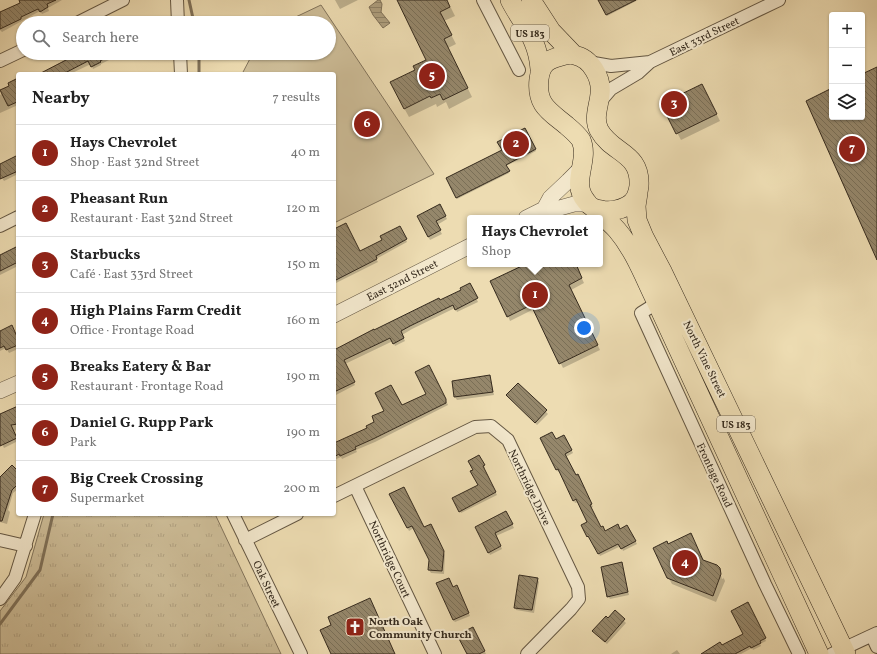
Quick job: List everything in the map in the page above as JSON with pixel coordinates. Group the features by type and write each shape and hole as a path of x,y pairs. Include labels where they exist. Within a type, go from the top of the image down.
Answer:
{"main road":[{"name":"US 183","path":"510,0 534,40 540,69"},
{"name":"US 183","path":"531,0 551,31 581,58"},
{"path":"540,69 547,62 565,55 581,58"},
{"name":"North Vine Street","path":"581,58 596,72 599,80 600,93 596,117 600,131 605,138 634,163 638,175 636,213 644,237 664,273 840,652"},
{"name":"North Vine Street","path":"540,69 538,94 541,102 546,109 573,130 578,136 584,150 579,188 581,195 601,215"},
{"path":"591,206 604,211 622,209 634,201 638,193"},
{"name":"North Vine Street","path":"603,217 623,237 637,262 819,654"}],"street":[{"path":"90,16 123,0"},
{"path":"176,0 177,16"},
{"path":"483,0 519,70"},
{"name":"East 33rd Street","path":"599,103 611,89 638,73 650,62 779,0"},
{"path":"0,61 16,53"},
{"name":"East 33rd Street","path":"581,58 611,66 650,62"},
{"path":"180,60 181,72"},
{"path":"544,209 550,198 581,168"},
{"path":"532,215 544,209 556,209 574,204 591,206"},
{"path":"0,226 16,218"},
{"name":"East 32nd Street","path":"336,314 467,248"},
{"name":"Frontage Road","path":"657,303 641,313 765,584 799,654"},
{"path":"0,391 16,384"},
{"name":"Northridge Drive","path":"336,495 475,427 492,426 508,440 578,587 579,599 527,654"},
{"name":"Northridge Court","path":"355,486 435,654"},
{"path":"0,599 15,578 34,516"},
{"name":"Oak Street","path":"234,516 301,654"},
{"path":"245,540 293,516"},
{"path":"0,540 26,546"},
{"path":"840,652 874,634 877,647"}],"green space":[{"path":"321,5 328,16 298,16"},
{"path":"336,27 434,174 336,222 336,72 243,72 249,60 336,60"},
{"path":"43,516 216,516 281,654 0,654 0,611 26,577"}],"shaded area":[{"path":"380,0 382,4 381,12 390,23 383,28 369,7"}],"building":[{"path":"19,0 56,0 47,4 48,7 40,12 38,9 23,16 16,16 16,21 0,29 0,12 20,3"},
{"path":"397,0 447,0 450,7 440,12 452,35 444,39 468,88 443,100 440,94 431,98 430,96 404,109 390,82 415,70 413,66 426,60"},
{"path":"598,0 636,0 606,15"},
{"path":"66,60 102,60 100,61 101,62 91,67 88,61 67,72 43,72"},
{"path":"877,67 877,260 806,101 829,90 829,120 865,120 865,73"},
{"path":"16,79 16,102 8,106 0,90 9,86 8,83"},
{"path":"702,84 717,114 676,134 661,104"},
{"path":"525,128 536,149 506,165 510,171 456,198 446,178 502,150 497,142"},
{"path":"16,156 16,172 0,179 0,164"},
{"path":"440,204 446,216 436,221 441,230 428,237 417,216"},
{"path":"346,223 360,251 382,240 380,236 400,226 407,239 376,256 377,259 336,280 336,228"},
{"path":"16,247 16,263 0,271 0,255"},
{"path":"520,267 577,267 582,278 569,285 598,345 559,364 531,305 507,317 490,281"},
{"path":"470,283 478,298 455,310 453,305 410,326 401,331 404,338 393,344 390,338 344,360 355,382 336,391 336,349 439,298 440,300 461,290 460,288"},
{"path":"12,325 16,334 16,346 6,350 4,346 0,348 0,331"},
{"path":"429,365 446,399 446,403 355,447 356,449 340,456 339,454 336,456 336,442 367,428 366,426 374,422 372,416 384,411 375,393 391,385 402,405 426,394 415,372"},
{"path":"490,375 493,392 454,397 452,381"},
{"path":"518,383 547,410 535,423 506,395"},
{"path":"16,407 16,424 11,425 16,438 0,446 0,414"},
{"path":"552,432 556,439 564,435 572,450 565,454 576,475 578,474 592,504 590,505 601,527 603,526 605,531 618,524 620,529 627,525 636,541 621,549 618,544 598,554 581,525 587,522 576,499 573,501 558,469 556,470 540,438"},
{"path":"479,455 485,465 483,466 496,492 459,512 452,498 478,485 470,471 473,470 468,461"},
{"path":"12,465 16,469 16,486 12,490 2,521 0,521 0,477"},
{"path":"404,487 424,527 431,524 444,551 442,571 428,570 429,560 412,526 407,528 389,494"},
{"path":"506,511 513,524 495,533 501,546 488,553 475,527"},
{"path":"691,533 703,560 717,565 720,568 721,574 713,596 667,578 653,548 667,541 668,544"},
{"path":"622,562 628,592 607,597 601,567"},
{"path":"519,575 538,578 532,610 514,608"},
{"path":"449,578 453,587 457,585 469,613 453,620 436,583"},
{"name":"North Oak Community Church","path":"370,598 395,654 331,654 320,630 331,625 328,617"},
{"path":"748,602 766,638 760,641 761,643 751,648 750,646 735,654 701,654 720,642 722,645 743,634 731,611"},
{"path":"615,610 625,619 605,642 592,631 606,616 608,618"},
{"path":"473,627 485,651 479,654 467,654 457,635"}],"waterway":[{"path":"189,0 192,16"},
{"path":"199,60 199,72"},
{"path":"0,624 40,570 53,516"}],"place":[{"name":"Breaks Eatery & Bar","path":"432,76"},
{"name":"Starbucks","path":"674,104"},
{"name":"Daniel G. Rupp Park","path":"367,124"},
{"name":"Pheasant Run","path":"516,144"},
{"name":"Big Creek Crossing","path":"852,149"},
{"name":"Hays Chevrolet","path":"535,295"},
{"name":"High Plains Farm Credit","path":"685,563"},
{"name":"North Oak Community Church","path":"355,627"}]}
